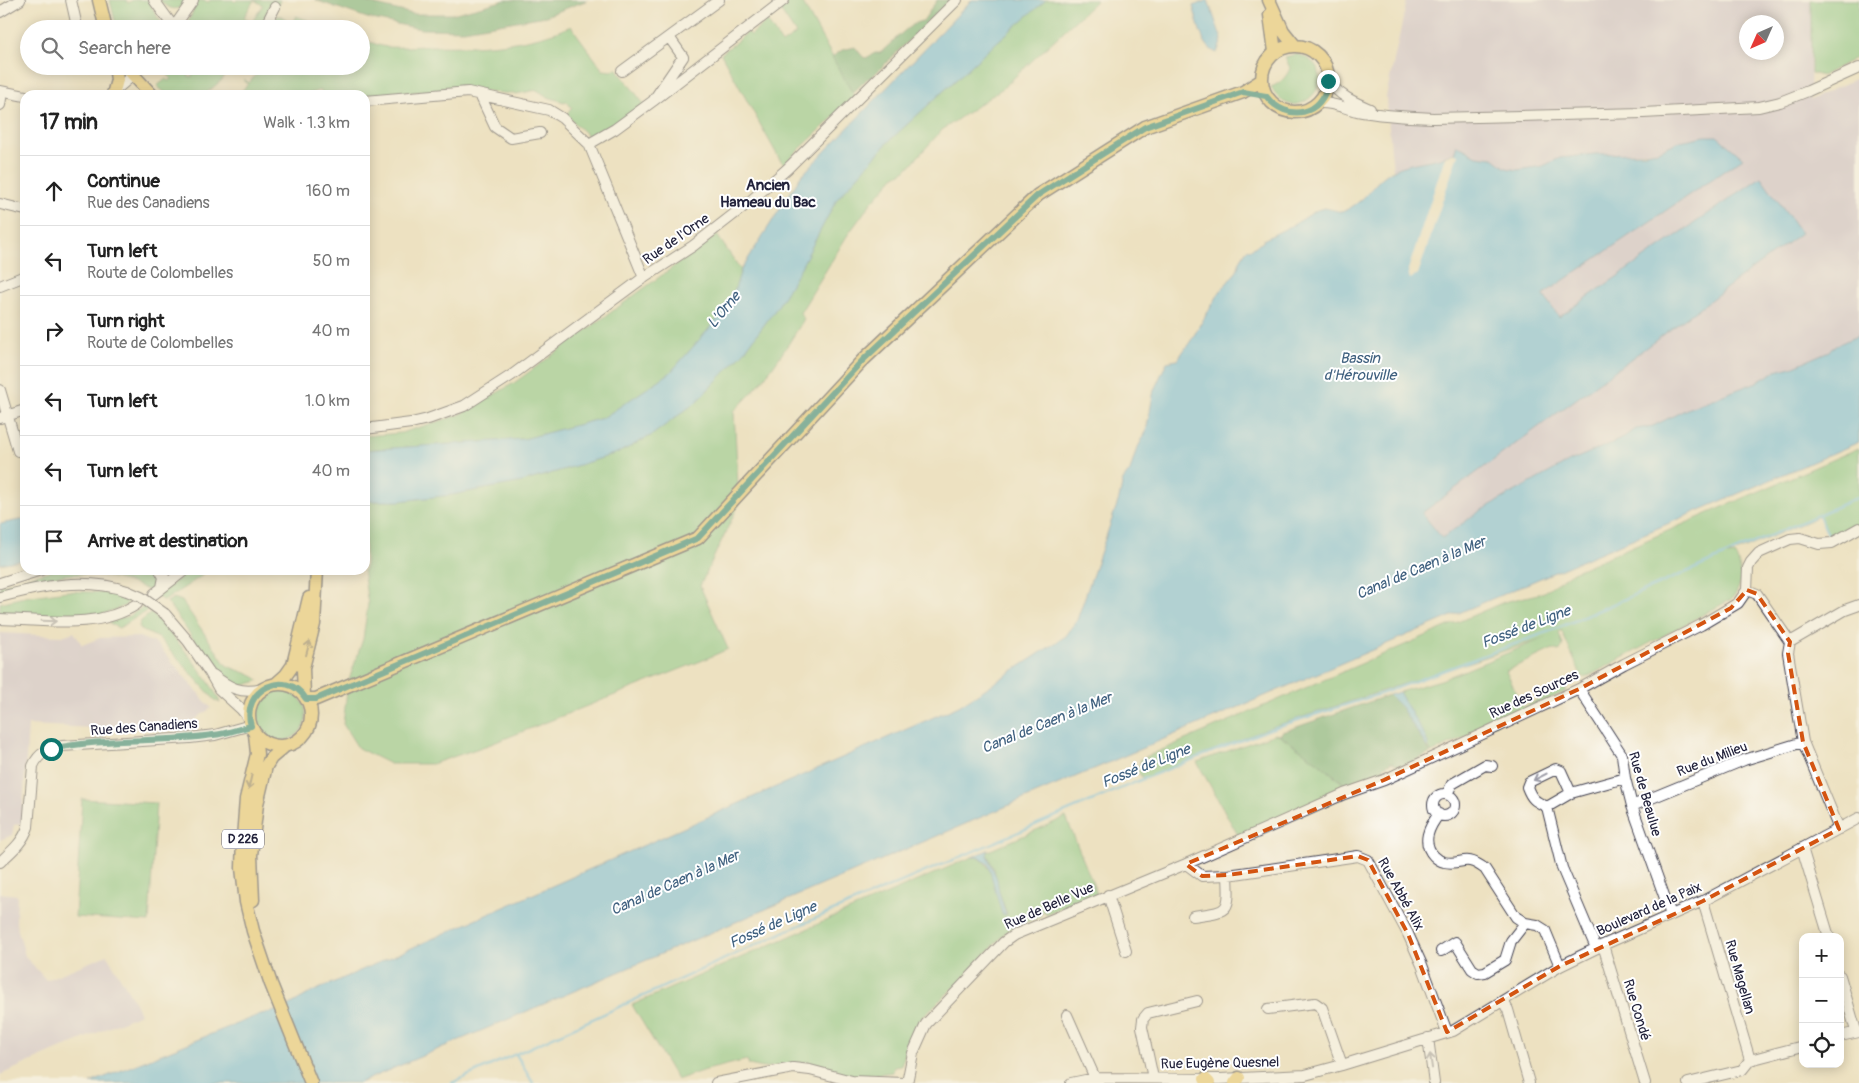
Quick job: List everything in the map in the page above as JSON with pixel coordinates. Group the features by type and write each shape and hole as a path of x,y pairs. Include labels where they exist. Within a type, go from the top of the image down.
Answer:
{"main road":[{"path":"98,0 104,20"},
{"path":"1268,0 1283,31 1295,46"},
{"path":"1268,0 1276,52"},
{"path":"1295,46 1310,50 1322,59 1326,66 1328,81 1326,93 1319,103 1306,111 1294,113 1278,108 1266,96 1262,80 1265,65 1276,52 1295,46"},
{"path":"113,90 117,80 116,75"},
{"path":"133,75 147,90"},
{"path":"309,700 698,538 862,361 1038,195 1145,127 1243,92 1262,80"},
{"path":"1243,92 1266,96"},
{"path":"311,575 307,611 294,661 288,673 276,684 262,690 251,702 252,726 268,744 285,746 298,740 306,732 311,718 303,668 314,624 317,575"},
{"path":"276,684 292,686 309,700"},
{"name":"D 226","path":"252,726 257,754 246,799 242,868 246,902 253,931 271,984 312,1083"},
{"name":"D 226","path":"258,944 251,866 257,804 266,766 271,758 285,746"}],"street":[{"path":"0,12 20,0"},
{"path":"71,0 76,20"},
{"path":"154,0 169,20"},
{"path":"180,20 193,0"},
{"path":"622,71 720,0"},
{"path":"589,144 615,129 653,101 784,0"},
{"name":"Rue de l'Orne","path":"370,428 411,423 464,406 512,375 644,278 699,241 747,204 787,169 957,0"},
{"path":"268,20 275,7"},
{"path":"653,101 683,57 669,37"},
{"path":"1319,103 1357,111 1433,118 1642,113 1759,107 1799,95 1859,68"},
{"path":"114,90 126,75"},
{"path":"1328,81 1344,97 1380,114"},
{"path":"0,105 1,92 20,95"},
{"path":"370,101 468,92 549,110 562,118 589,144 644,278"},
{"path":"480,95 495,127 511,138 540,133"},
{"path":"0,204 20,209"},
{"path":"0,286 20,278"},
{"path":"0,390 4,418 18,450"},
{"path":"4,418 20,412"},
{"path":"1839,829 1803,742 1788,653 1790,642 1758,594 1747,590 1748,568 1759,553 1790,540 1800,538 1819,544 1832,542 1859,528"},
{"path":"0,583 26,575"},
{"path":"163,575 164,577 158,590 178,575"},
{"path":"0,597 53,586 74,584 101,584 141,597 165,614 180,631 210,673 218,689 241,709 252,726"},
{"name":"Rue des Sources","path":"1186,864 1344,794 1384,780 1579,689 1731,608 1738,603 1747,590"},
{"path":"0,619 63,622 100,620 126,611 137,604"},
{"path":"1790,642 1845,610 1859,606"},
{"path":"210,673 234,690 248,692 262,690"},
{"name":"Rue de Beaulue","path":"1579,689 1622,755 1632,806 1671,915"},
{"name":"Rue des Canadiens","path":"0,862 20,844 26,834 33,766 36,759 45,751 62,746 215,735 252,726"},
{"name":"Rue du Milieu","path":"1632,806 1744,760 1803,742"},
{"path":"1447,794 1452,784 1485,765 1492,766"},
{"path":"1571,794 1561,771 1556,769 1529,782 1527,787 1535,802 1547,807 1571,794 1625,778"},
{"path":"1447,794 1453,799 1454,809 1450,814 1439,814 1434,809 1435,799 1440,795 1447,794"},
{"name":"Rue Condé","path":"1547,807 1562,868 1599,946 1645,1083"},
{"path":"1439,814 1430,826 1427,838 1427,845 1432,853 1438,859 1445,862 1468,860 1478,863 1485,869 1516,917 1525,923 1537,925 1546,930 1560,966"},
{"name":"Boulevard de la Paix","path":"1450,1032 1560,966 1599,946 1703,901 1859,818"},
{"path":"1802,848 1828,933"},
{"name":"Rue Abbé Alix","path":"1186,864 1202,876 1228,875 1358,856 1368,860 1408,934 1450,1032"},
{"name":"Rue de Belle Vue","path":"905,1083 914,1053 926,1024 1004,942 1014,935 1186,864"},
{"path":"1193,916 1220,912 1227,906 1229,901 1228,875"},
{"path":"1108,895 1126,951"},
{"name":"Rue Magellan","path":"1703,901 1750,1060"},
{"path":"1441,951 1455,942 1472,970 1478,974 1485,972 1505,960 1512,941 1525,923"},
{"path":"1841,978 1858,1032 1844,1035"},
{"path":"1503,1001 1508,1010 1529,1083"},
{"path":"1153,1078 1142,1027 1143,1018 1148,1013 1197,1002"},
{"path":"1268,1009 1315,1003 1322,1008 1342,1065"},
{"path":"1067,1015 1094,1078"},
{"name":"Rue Eugène Quesnel","path":"1071,1083 1094,1078 1153,1078 1207,1081 1305,1079 1342,1065 1450,1032"},
{"path":"1428,1038 1434,1083"},
{"path":"1688,1083 1742,1070 1750,1060 1799,1047"},
{"path":"716,1083 793,1068 810,1070 852,1082 905,1083"}],"highlighted area":[{"path":"1747,590 1757,594 1790,642 1788,653 1803,742 1839,829 1703,901 1560,966 1447,1032 1408,934 1368,860 1358,856 1228,875 1202,876 1186,864 1384,780 1579,689 1731,608"}],"shaded area":[{"path":"1407,0 1811,0 1810,100 1859,77 1859,335 1837,345 1829,351 1792,367 1776,371 1757,382 1689,408 1653,426 1636,429 1619,440 1570,461 1480,511 1442,538 1422,512 1801,233 1761,177 1559,317 1544,296 1545,293 1742,158 1717,136 1680,141 1658,151 1560,158 1543,166 1519,170 1506,168 1491,157 1477,156 1457,145 1454,153 1445,157 1393,170 1386,97"},
{"path":"74,632 82,645 100,638 139,637 157,644 211,708 186,726 118,729 28,725 22,824 14,825 12,835 0,840 0,633 62,636"},
{"path":"0,893 17,895 16,923 25,956 46,980 107,955 140,1014 0,1075"}],"green space":[{"path":"110,0 126,0 128,3 133,0 148,0 160,20 115,20"},
{"path":"159,0 187,0 181,7 174,9 166,6"},
{"path":"198,0 209,2 210,0 233,0 235,2 237,0 254,0 244,17 249,20 189,20"},
{"path":"254,0 280,0 278,7 270,2 264,20 253,20 263,5"},
{"path":"315,0 356,0 413,14 452,14 506,0 588,0 546,16 464,30 421,29 367,18"},
{"path":"788,0 801,0 855,97 784,164 721,54 748,32 751,35 767,21 782,44 796,34 778,7"},
{"path":"937,0 950,0 871,78 868,78 852,92 832,57 842,50 855,47 866,58 875,53 880,53 907,29 923,21"},
{"path":"1046,0 1097,0 1003,88 942,130 906,170 894,177 871,203 847,236 800,313 804,319 789,344 764,379 734,411 739,504 700,586 728,649 491,744 432,764 390,764 358,748 343,724 348,683 363,639 368,604 364,575 370,575 370,501 399,501 451,495 522,482 622,451 652,435 695,403 744,352 778,306 837,199 890,140 998,41"},
{"path":"1811,0 1859,0 1859,56 1822,76 1811,73"},
{"path":"277,16 281,16 287,20 275,20"},
{"path":"296,16 307,20 294,20"},
{"path":"571,26 603,70 612,71 616,68 644,104 614,127 589,137 566,115 572,108 566,101 548,97 537,90 516,94 454,89 370,96 370,90 243,90 248,84 243,80 249,83 256,75 370,75 370,42 387,47 465,46 501,44 554,33"},
{"path":"1297,54 1312,62 1319,73 1319,84 1313,95 1304,102 1293,104 1281,100 1271,87 1282,80 1289,71 1290,68 1285,57"},
{"path":"168,75 188,75 192,77 192,75 225,75 210,90 162,90 157,86 166,79 168,81 171,79"},
{"path":"717,235 741,270 730,305 670,373 603,418 524,439 370,450 370,436 401,433 459,415 514,383"},
{"path":"1859,448 1859,526 1832,541 1819,516 1727,556 1735,555 1740,573 1739,585 1730,600 1585,678 1581,675 1561,630 1559,633 1563,645 1561,650 1553,649 1506,671 1523,707 1565,687 1567,691 1431,753 1424,735 1399,692 1441,680 1547,637 1269,728 1143,779 1138,772 1141,759 1504,602 1542,593 1573,572"},
{"path":"36,575 64,575 0,590 0,586"},
{"path":"98,575 158,575 162,580 151,592 131,583"},
{"path":"184,575 203,575 164,601 156,596"},
{"path":"67,591 113,593 129,600 125,606 98,616 0,616 0,603 24,597"},
{"path":"174,598 182,601 226,665 259,680 238,687 219,675 167,602"},
{"path":"143,607 148,610 119,628 110,624 110,622 129,616"},
{"path":"151,613 179,643 200,670 220,703 215,700 159,638 143,631 139,627 140,622"},
{"path":"275,689 285,689 299,696 306,710 306,720 299,734 285,741 275,741 265,737 258,730 254,720 254,710 258,700 265,693"},
{"path":"1389,695 1401,707 1431,753 1403,766 1398,766 1392,762 1384,766 1383,774 1347,786 1318,762 1280,735 1282,732"},
{"path":"1275,734 1280,735 1318,762 1348,788 1239,837 1197,762"},
{"path":"82,799 156,803 149,922 75,917"},
{"path":"1066,817 1097,894 1046,914 1044,911 1040,913 1041,916 1008,930 960,982 923,1016 913,1031 901,1066 894,1067 893,1072 856,1077 811,1066 808,1062 763,1068 749,1065 747,1060 702,1071 677,1080 632,1005 972,857 979,858 985,863 993,878 1002,913 1007,914 999,892 994,869 986,852"}],"water":[{"path":"972,0 1046,0 998,41 890,140 837,199 778,306 744,352 695,403 652,435 622,451 522,482 451,495 399,501 370,501 370,450 524,439 603,418 670,373 730,305 741,270 801,176"},
{"path":"1208,0 1222,40 1217,53 1207,45 1193,6"},
{"path":"1705,136 1717,136 1743,158 1545,293 1544,296 1559,317 1761,177 1801,233 1422,513 1442,538 1480,511 1570,461 1619,440 1636,429 1653,426 1689,408 1757,382 1776,371 1792,367 1829,351 1837,345 1859,335 1859,442 359,1083 90,1083 261,1014 281,1010 312,992 959,706 1066,636 1077,620 1119,499 1123,480 1130,471 1136,451 1146,432 1154,390 1167,362 1177,360 1190,342 1221,290 1237,271 1240,261 1248,248 1249,250 1263,242 1263,240 1295,224 1317,210 1325,208 1345,211 1361,200 1378,181 1392,171 1406,165 1447,156 1454,153 1457,145 1477,156 1493,158 1506,168 1517,170 1543,166 1560,158 1658,151 1680,141"},
{"path":"20,520 20,560 0,564 0,524"},
{"path":"1399,692 1429,746 1427,747 1401,707 1389,695"},
{"path":"988,850 987,855 997,879 1006,915 1002,914 988,864 979,857 972,857"}],"pier":[{"path":"1454,153 1458,154 1418,274 1410,279 1408,270 1445,157"}],"waterway":[{"name":"Fossé de Ligne","path":"452,1083 786,931 1143,779 1270,729 1383,693 1558,628 1859,497"},
{"path":"1819,516 1831,540"},
{"path":"516,1054 533,1083"}],"district":[{"name":"Ancien Hameau du Bac","path":"768,194"}],"route":[{"path":"51,749 86,744 190,738 215,735 251,726 249,719 251,702 265,687 280,684 288,685 298,690 306,699 316,699 698,538 862,361 1038,195 1145,127 1243,92 1266,96 1271,103 1286,112 1302,112 1311,109 1323,99 1328,87 1328,81"}],"water label":[{"name":"L'Orne","path":"724,310"},
{"name":"Bassin d'Hérouville","path":"1360,366"},
{"name":"Canal de Caen à la Mer","path":"1421,568"},
{"name":"Canal de Caen à la Mer","path":"1047,723"},
{"name":"Canal de Caen à la Mer","path":"675,883"}]}
